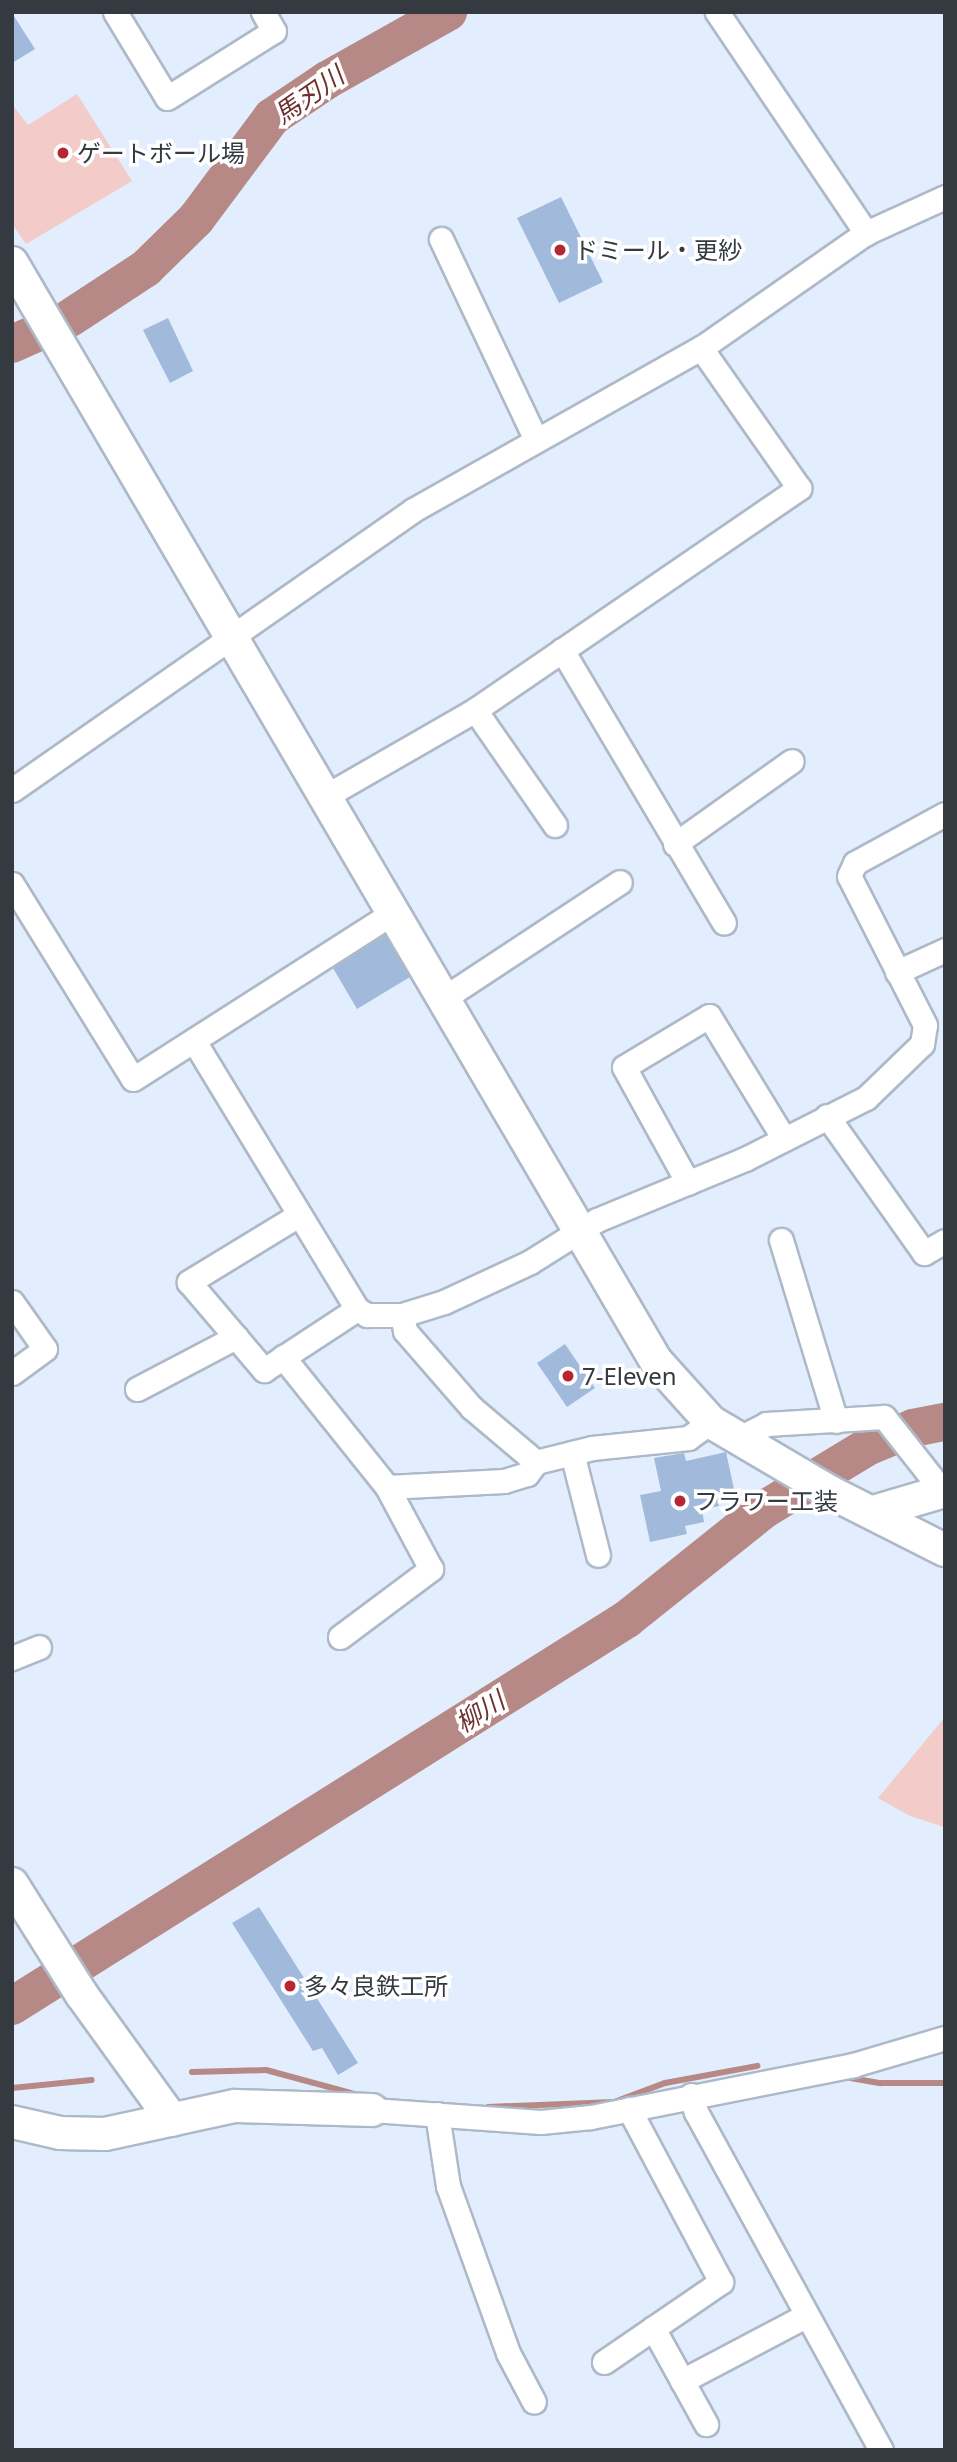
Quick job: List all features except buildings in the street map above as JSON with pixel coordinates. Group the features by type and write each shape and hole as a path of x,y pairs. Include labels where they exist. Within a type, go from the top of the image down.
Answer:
{"street":[{"path":"115,12 167,98 274,31 263,12"},
{"path":"717,12 866,233"},
{"path":"12,790 413,510 535,438 701,348 866,233 945,197"},
{"path":"441,239 535,438"},
{"path":"12,262 393,913 441,1000 656,1361 711,1422 830,1492 945,1550"},
{"path":"324,797 475,710 799,488 701,348"},
{"path":"562,650 724,923"},
{"path":"475,710 555,825"},
{"path":"675,844 792,761"},
{"path":"194,1041 297,1216 357,1309 367,1315 402,1315 444,1302 530,1262 579,1230 784,1139 882,1086 922,1044 925,1025 849,876 855,863 945,814"},
{"path":"441,1000 620,882"},
{"path":"12,884 133,1079 393,913"},
{"path":"897,972 945,950"},
{"path":"688,1183 624,1067 709,1016 784,1139"},
{"path":"827,1116 924,1253 945,1241"},
{"path":"297,1216 189,1282 264,1370 357,1309"},
{"path":"781,1240 836,1421"},
{"path":"12,1302 45,1349 12,1373"},
{"path":"402,1315 405,1331 472,1408 536,1462"},
{"path":"137,1389 236,1337"},
{"path":"283,1357 387,1487 431,1569 340,1637"},
{"path":"739,1437 766,1424 884,1417 944,1491 873,1512"},
{"path":"387,1487 504,1481 527,1474 536,1462 572,1453 688,1438 711,1422"},
{"path":"572,1453 598,1555"},
{"path":"12,1658 39,1647"},
{"path":"12,1884 82,1996 172,2120"},
{"path":"12,2122 83,2135 130,2131 235,2106 372,2110 541,2122 629,2109 853,2065 945,2038"},
{"path":"691,2095 696,2112 881,2450"},
{"path":"604,2362 721,2282 629,2109"},
{"path":"437,2114 448,2186 508,2353 534,2402"},
{"path":"682,2381 807,2315"},
{"path":"653,2328 705,2424"}],"shaded area":[{"name":"ゲートボール場","path":"77,94 132,181 26,244 12,224 12,104 28,125"},
{"path":"945,1717 944,1827 910,1816 878,1798"}],"waterway":[{"name":"馬刃川","path":"70,318 146,268 196,219 272,117 327,80 448,12"},
{"name":"馬刃川","path":"12,344 34,334"},
{"name":"柳川","path":"12,2006 627,1619 765,1509 867,1447 913,1428 945,1422"},
{"path":"488,2107 614,2102 665,2083 757,2066"},
{"path":"192,2072 266,2070 362,2096"},
{"path":"845,2077 880,2083 945,2083"},
{"path":"12,2088 92,2080"}],"place":[{"name":"ゲートボール場","path":"63,153"},
{"name":"ドミール・更紗","path":"560,250"},
{"name":"7-Eleven","path":"568,1376"},
{"name":"フラワー工装","path":"680,1501"},
{"name":"多々良鉄工所","path":"290,1986"}]}
